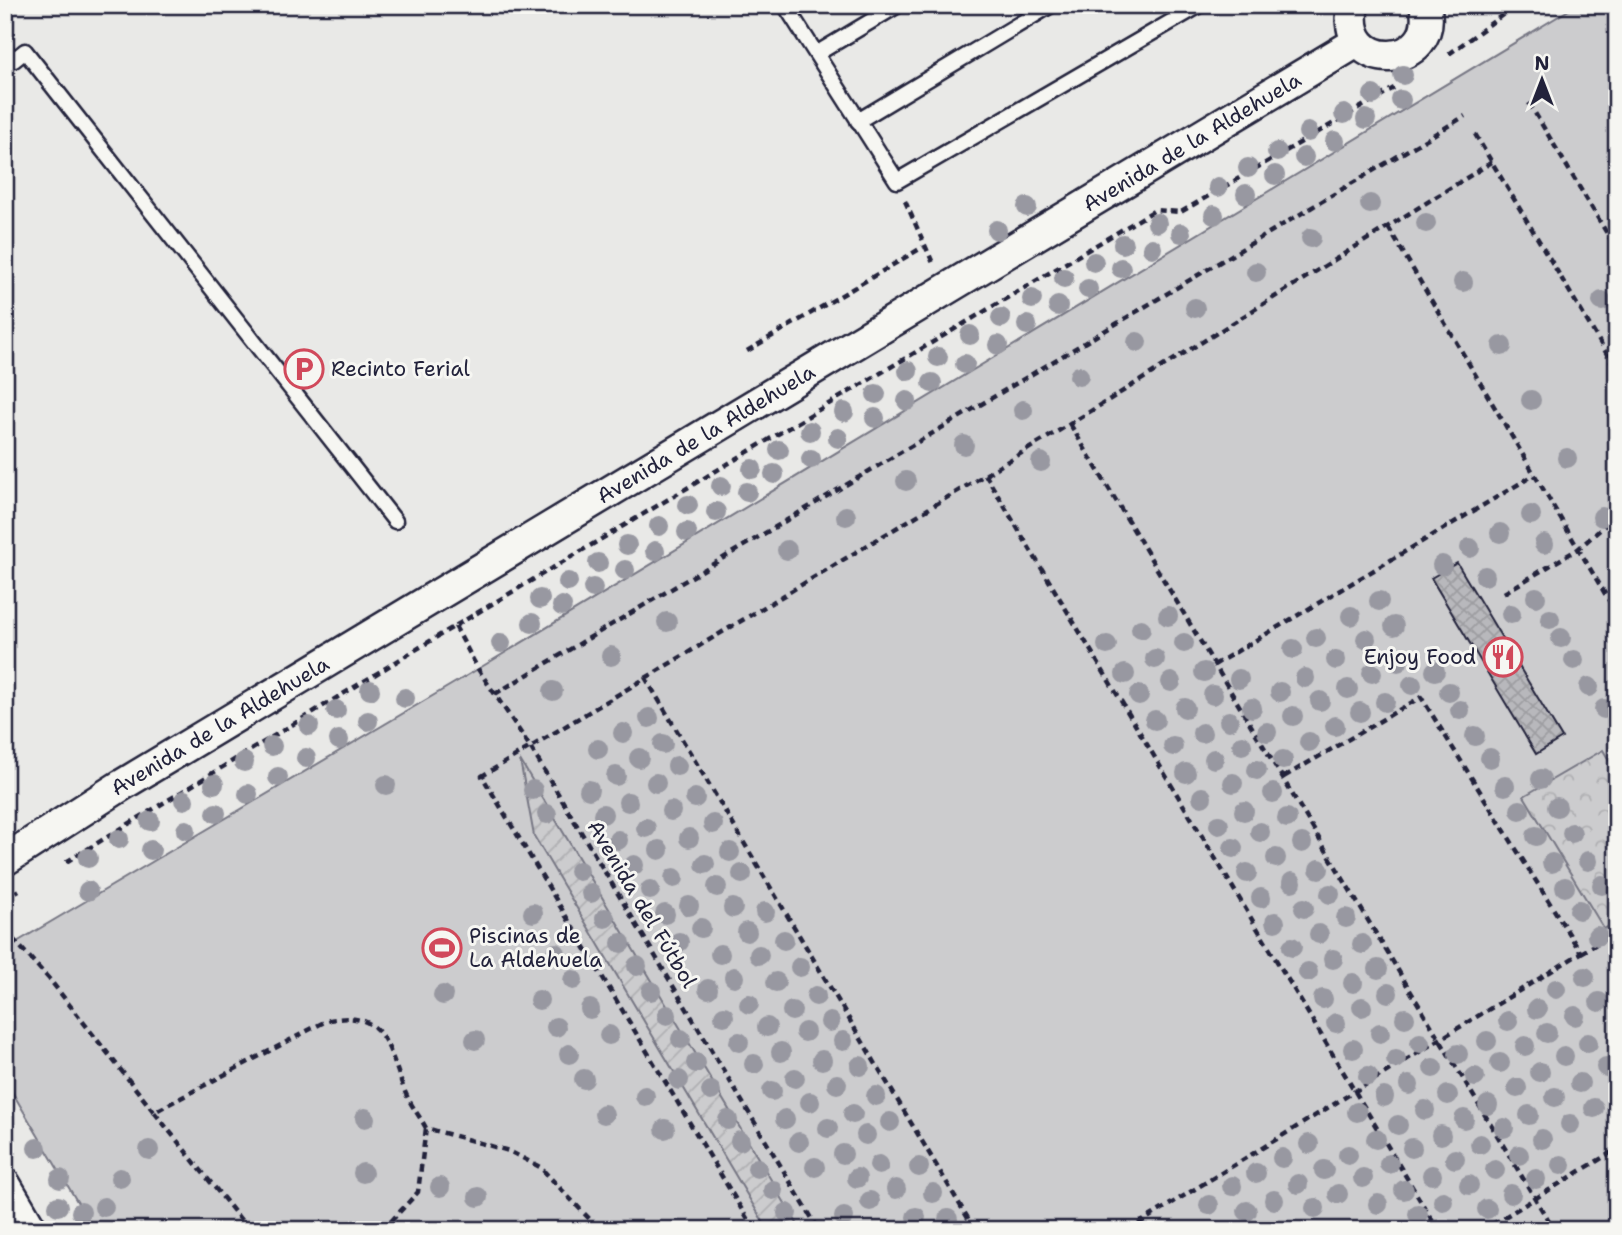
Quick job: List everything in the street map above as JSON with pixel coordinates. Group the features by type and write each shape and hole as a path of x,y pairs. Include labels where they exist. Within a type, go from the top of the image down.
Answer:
{"street":[{"path":"1353,5 1349,23 1357,43 1371,54 1389,58 1406,53 1419,43 1426,30 1425,5"},
{"name":"Avenida de la Aldehuela","path":"5,860 56,826 437,595 1357,43"},
{"name":"Avenida de la Aldehuela","path":"5,842 56,826"},
{"path":"5,1184 32,1230"}],"lane":[{"path":"785,5 897,181 1200,5"},
{"path":"816,54 898,5"},
{"path":"858,121 1051,5"},
{"path":"5,50 14,60 25,51 395,521"}],"path":[{"path":"1442,58 1470,42 1516,5"},
{"path":"64,862 1155,210 1181,212 1404,82"},
{"path":"1529,103 1617,250"},
{"path":"495,694 1465,116"},
{"path":"1475,134 1617,371"},
{"path":"754,1230 482,776 529,745 1070,424 1492,162"},
{"path":"897,181 923,247 947,289"},
{"path":"1388,227 1617,614"},
{"path":"747,351 923,247"},
{"path":"1070,424 1554,1230"},
{"path":"985,474 1438,1230"},
{"path":"1214,665 1534,475"},
{"path":"1504,593 1578,549 1617,515"},
{"name":"Avenida del Fútbol","path":"437,595 478,669 529,745 819,1230"},
{"path":"645,677 975,1230"},
{"path":"1282,778 1421,697 1581,953"},
{"path":"5,898 29,884"},
{"path":"5,930 50,980 250,1230"},
{"path":"1128,1230 1617,932"},
{"path":"154,1112 244,1067 326,1021 347,1016 372,1023 384,1036 406,1094 426,1128 418,1192 383,1230"},
{"path":"426,1128 509,1151 540,1167 600,1230"},
{"path":"1483,1230 1617,1149"}],"green space":[{"path":"1577,5 1617,5 1617,1230 94,1230 5,1080 5,949 478,669"},
{"path":"1603,750 1617,774 1617,922 1604,929 1524,796"},
{"path":"520,760 801,1230 768,1230 534,836"}],"building":[{"path":"1457,563 1562,738 1536,754 1431,578"}],"place":[{"name":"Recinto Ferial","path":"304,369"},
{"name":"Enjoy Food","path":"1503,657"},
{"name":"Piscinas de La Aldehuela","path":"442,948"}]}
